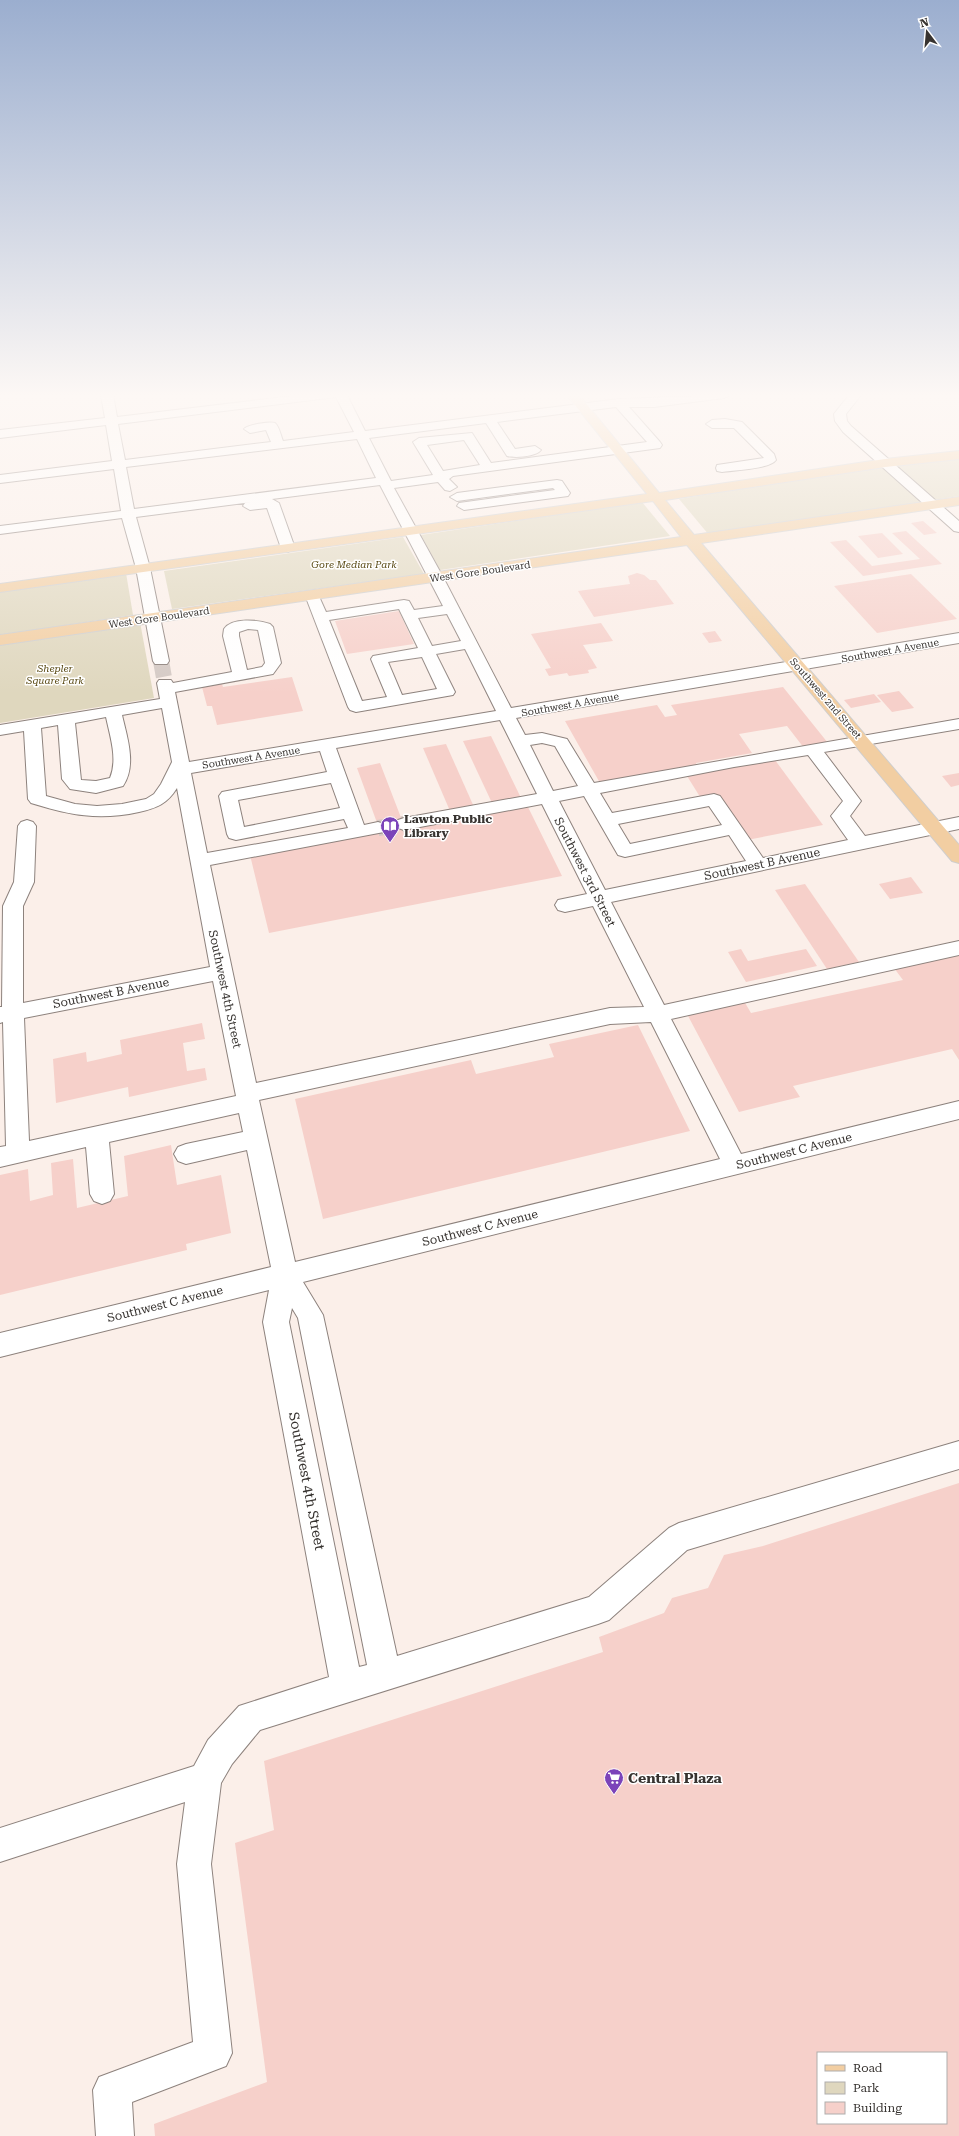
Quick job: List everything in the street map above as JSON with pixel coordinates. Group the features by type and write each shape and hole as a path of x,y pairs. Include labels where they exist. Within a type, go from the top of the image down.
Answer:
{"main road":[{"name":"Southwest 2nd Street","path":"656,495 691,540 959,857"},
{"path":"0,588 673,495"},
{"name":"West Gore Boulevard","path":"0,640 959,501"}],"street":[{"path":"125,495 128,514 143,568 161,661"},
{"path":"0,530 288,495"},
{"name":"Southwest 3rd Street","path":"391,495 410,532 436,577 735,1166"},
{"path":"456,495 475,523"},
{"path":"461,501 542,495"},
{"path":"573,495 582,508"},
{"path":"921,495 959,528"},
{"path":"250,506 272,503 288,548"},
{"path":"312,595 356,707 447,692 404,604 321,617"},
{"path":"250,604 257,623"},
{"path":"409,615 452,609"},
{"path":"0,730 113,711 167,691 267,671 273,663 265,627 257,623 243,625 232,629 231,636 241,676"},
{"name":"Southwest A Avenue","path":"181,766 326,745 959,638"},
{"path":"396,700 379,659 470,644"},
{"name":"Southwest 4th Street","path":"167,691 221,972 285,1275 310,1315 385,1675"},
{"path":"66,719 71,779 76,785 96,787 117,782 122,774 113,711"},
{"path":"32,724 38,799 62,806 92,813 114,813 156,802 165,793 181,766"},
{"path":"404,824 732,763 863,742 959,724"},
{"path":"519,741 542,738 561,743 625,851 734,828"},
{"path":"326,745 357,832"},
{"path":"813,750 852,801 840,816 862,844"},
{"path":"337,776 228,796 236,834 350,812"},
{"path":"606,820 714,800 758,865"},
{"name":"Southwest B Avenue","path":"565,905 959,823"},
{"path":"27,826 24,882 14,906 7,918 6,1014 9,1155 248,1098 610,1016 657,1014 959,948"},
{"path":"200,861 378,828"},
{"name":"Southwest B Avenue","path":"6,1014 221,972"},
{"name":"Southwest C Avenue","path":"0,1344 735,1166 959,1110"},
{"path":"97,1135 102,1194"},
{"path":"186,1154 257,1138"},
{"name":"Southwest 4th Street","path":"285,1275 276,1322 347,1686"},
{"path":"115,2136 112,2090 213,2053 194,1864 205,1780 220,1752 250,1717 598,1609 679,1538 959,1455"},
{"path":"0,1845 205,1780"}],"green space":[{"path":"705,495 914,495 922,502 709,535 679,499"},
{"path":"928,495 959,495 959,496 934,500"},
{"name":"Gore Median Park","path":"642,502 670,536 440,570 421,535"},
{"name":"Gore Median Park","path":"403,537 424,574 172,609 164,571"},
{"path":"126,573 133,615 0,635 0,591"},
{"name":"Shepler Square Park","path":"140,622 154,698 0,723 0,642"}],"building":[{"path":"923,521 937,533 924,535 911,523"},
{"path":"906,531 942,564 863,576 830,542 846,540 872,566 920,559 892,533"},
{"path":"882,533 903,554 878,558 858,536"},
{"path":"637,573 644,575 650,580 656,580 674,604 594,617 578,591 630,584 628,576"},
{"path":"911,574 957,619 877,633 834,586"},
{"path":"399,611 414,644 347,654 335,621"},
{"path":"601,623 613,641 583,645 597,668 588,670 589,673 569,676 567,673 549,676 545,669 551,668 531,634"},
{"path":"715,631 722,641 709,643 702,633"},
{"path":"292,677 303,711 217,725 212,706 207,706 202,687 222,684 223,687"},
{"path":"783,687 828,743 804,748 787,726 739,734 752,753 696,763 697,766 600,783 565,721 657,705 665,717 677,715 671,705"},
{"path":"899,691 914,708 892,712 877,695"},
{"path":"874,694 881,702 851,708 844,700"},
{"path":"491,736 521,798 492,803 463,741"},
{"path":"446,744 474,807 450,811 423,748"},
{"path":"775,760 823,825 747,840 702,800 687,776"},
{"name":"Lawton Public Library","path":"380,763 405,828 527,805 562,876 269,933 250,855 380,831 357,768"},
{"path":"959,773 959,785 951,787 942,776"},
{"path":"911,877 923,893 890,899 879,884"},
{"path":"805,884 859,962 827,969 775,890"},
{"path":"741,949 748,961 806,949 817,966 746,982 728,952"},
{"path":"959,954 959,1060 952,1049 793,1086 800,1097 739,1112 687,1014 744,1001 751,1013 903,980 894,968"},
{"path":"202,1023 205,1039 183,1043 187,1071 205,1068 207,1080 129,1097 128,1087 56,1103 53,1059 86,1052 87,1062 122,1054 120,1040"},
{"path":"638,1025 690,1131 323,1219 295,1099 471,1060 476,1074 554,1057 549,1044"},
{"path":"171,1145 177,1185 221,1175 231,1233 186,1244 187,1250 0,1295 0,1175 28,1169 30,1201 53,1195 51,1163 73,1159 77,1208 128,1196 124,1156"},
{"name":"Central Plaza","path":"959,1483 959,2136 155,2136 154,2124 267,2082 235,1843 274,1830 264,1761 603,1652 599,1637 664,1613 672,1598 708,1588 724,1555 763,1546"}],"tunnel":[{"path":"161,661 165,683"},
{"path":"378,828 404,824"}],"place":[{"name":"Lawton Public Library","path":"390,843"},
{"name":"Central Plaza","path":"614,1795"}]}
